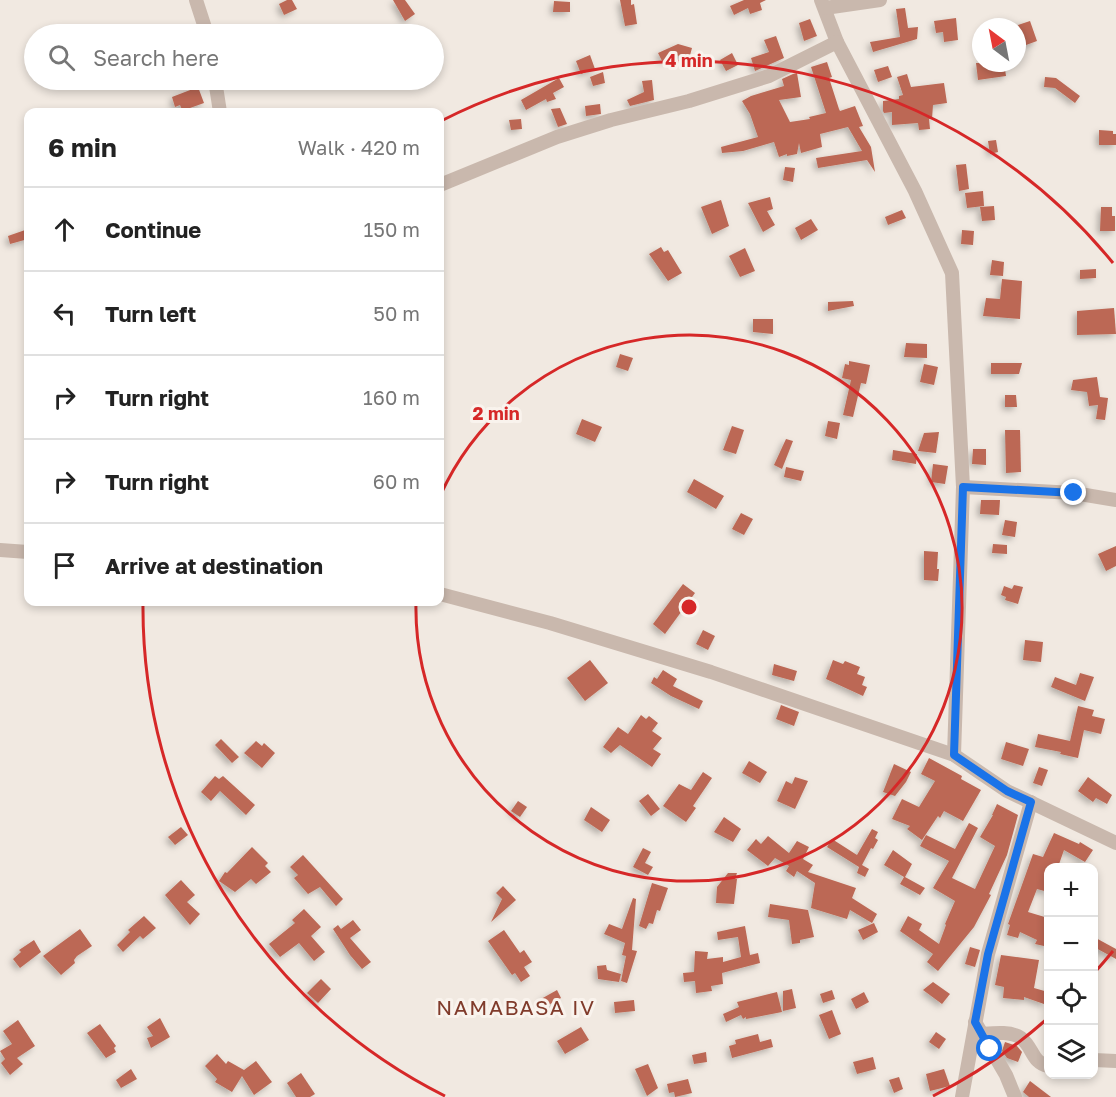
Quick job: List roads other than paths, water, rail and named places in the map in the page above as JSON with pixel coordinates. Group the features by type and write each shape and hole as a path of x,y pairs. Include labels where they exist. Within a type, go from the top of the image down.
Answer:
{"street":[{"path":"196,0 204,24"},
{"path":"880,0 823,4 837,42 915,191 952,273 963,487 954,755"},
{"path":"444,182 557,137 611,120 689,101 769,76 837,42"},
{"path":"217,90 219,108"},
{"path":"963,487 1074,493 1116,500"},
{"path":"0,550 24,552"},
{"path":"444,595 550,623 711,672 954,755 1007,791 1116,843"},
{"path":"962,1097 979,1028 988,954 1031,802"},
{"path":"979,1028 1021,1038 1038,1062 1044,1064"},
{"path":"979,1028 1006,1075 1015,1097"},
{"path":"1098,1060 1116,1061"}],"district":[{"name":"NAMABASA IV","path":"516,1008"}]}
